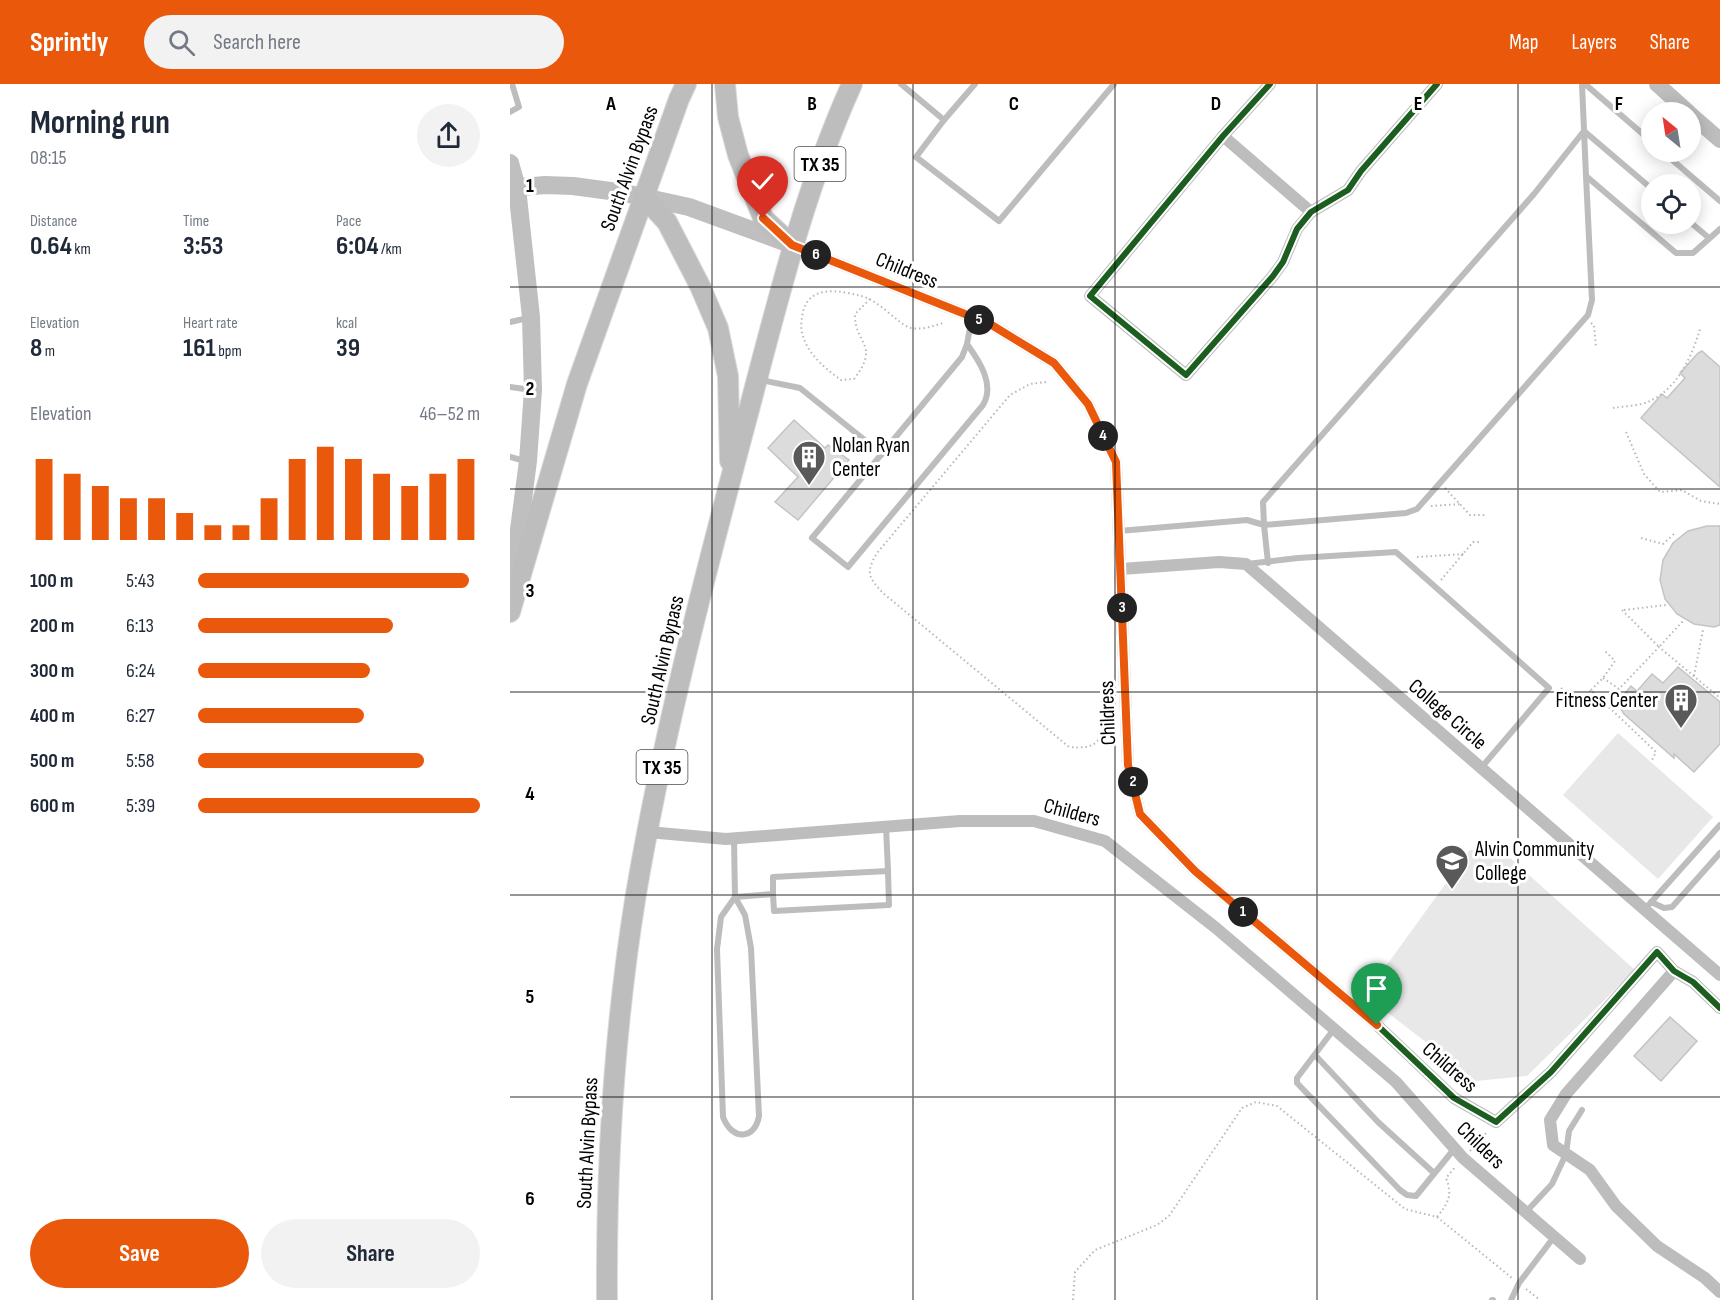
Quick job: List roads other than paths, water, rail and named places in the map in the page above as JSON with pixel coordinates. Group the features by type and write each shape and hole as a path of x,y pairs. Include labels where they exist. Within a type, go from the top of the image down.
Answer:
{"main road":[{"name":"South Alvin Bypass","path":"510,612 577,384 686,84"},
{"path":"725,84 728,117 738,155 763,218 792,245"},
{"name":"South Alvin Bypass","path":"607,1300 606,1210 611,1105 633,917 648,832 680,684 792,245 835,121 852,84"},
{"path":"510,163 531,317 533,390 528,461 510,600"},
{"path":"514,188 545,185 573,186 644,197 689,207 792,245"},
{"path":"644,197 667,222 700,286 718,328 728,376 730,483"}],"street":[{"path":"1270,84 1223,136 1090,296 1186,375 1273,276 1283,262 1297,229 1311,212 1348,190 1361,171 1437,84"},
{"path":"1657,84 1677,102"},
{"path":"1701,123 1720,140"},
{"path":"1223,136 1311,212"},
{"name":"Childress","path":"792,245 990,324 1054,363 1088,404 1116,462 1128,765 1140,814 1195,871 1377,1025 1454,1098 1496,1122 1551,1072 1657,952 1674,971 1693,982 1720,1008"},
{"path":"1121,569 1219,562 1246,564"},
{"name":"College Circle","path":"1246,564 1481,768 1647,906 1720,975"},
{"name":"Childers","path":"648,832 734,838 960,821 1034,821 1105,841 1216,928 1396,1082 1455,1148 1466,1155 1580,1259"},
{"path":"1674,971 1566,1094 1550,1120 1553,1145 1590,1170 1616,1206 1657,1246 1705,1278 1720,1292"}],"lane":[{"path":"510,112 519,107 512,84"},
{"path":"901,84 944,120"},
{"path":"975,84 916,156 999,221 1114,84"},
{"path":"1119,531 1247,520 1264,525 1406,513 1417,509 1588,315 1592,300 1584,84"},
{"path":"1584,84 1641,133"},
{"path":"1584,131 1641,180"},
{"path":"1268,563 1263,502 1534,194 1584,131"},
{"path":"1675,162 1720,201"},
{"path":"1586,176 1676,253 1693,253 1720,229"},
{"path":"1701,231 1709,238"},
{"path":"510,322 531,317"},
{"path":"967,344 978,358 988,386 988,396 983,405 848,567 812,538 962,357 972,317"},
{"path":"758,379 800,388 882,454"},
{"path":"510,387 533,390"},
{"path":"510,457 528,461"},
{"path":"1246,564 1298,558 1396,552 1549,688 1481,768"},
{"path":"1647,906 1720,825"},
{"path":"886,826 888,871 889,904 774,911 773,878 888,871"},
{"path":"734,838 735,897 745,915 751,948 759,1116 758,1125 752,1131 743,1134 734,1133 728,1129 723,1117 717,949 721,917 735,897"},
{"path":"1647,906 1672,907 1720,853"},
{"path":"735,897 773,894"},
{"path":"1334,1029 1297,1078 1297,1083 1400,1190 1407,1195 1416,1196 1455,1148"},
{"path":"1315,1055 1378,1122 1434,1173"},
{"path":"1526,1212 1552,1184 1566,1154 1569,1131 1582,1110"},
{"path":"1511,1300 1519,1283 1555,1237"}],"place":[{"name":"Nolan Ryan Center","path":"809,486"},
{"name":"Fitness Center","path":"1681,729"},
{"name":"Alvin Community College","path":"1452,890"}]}
